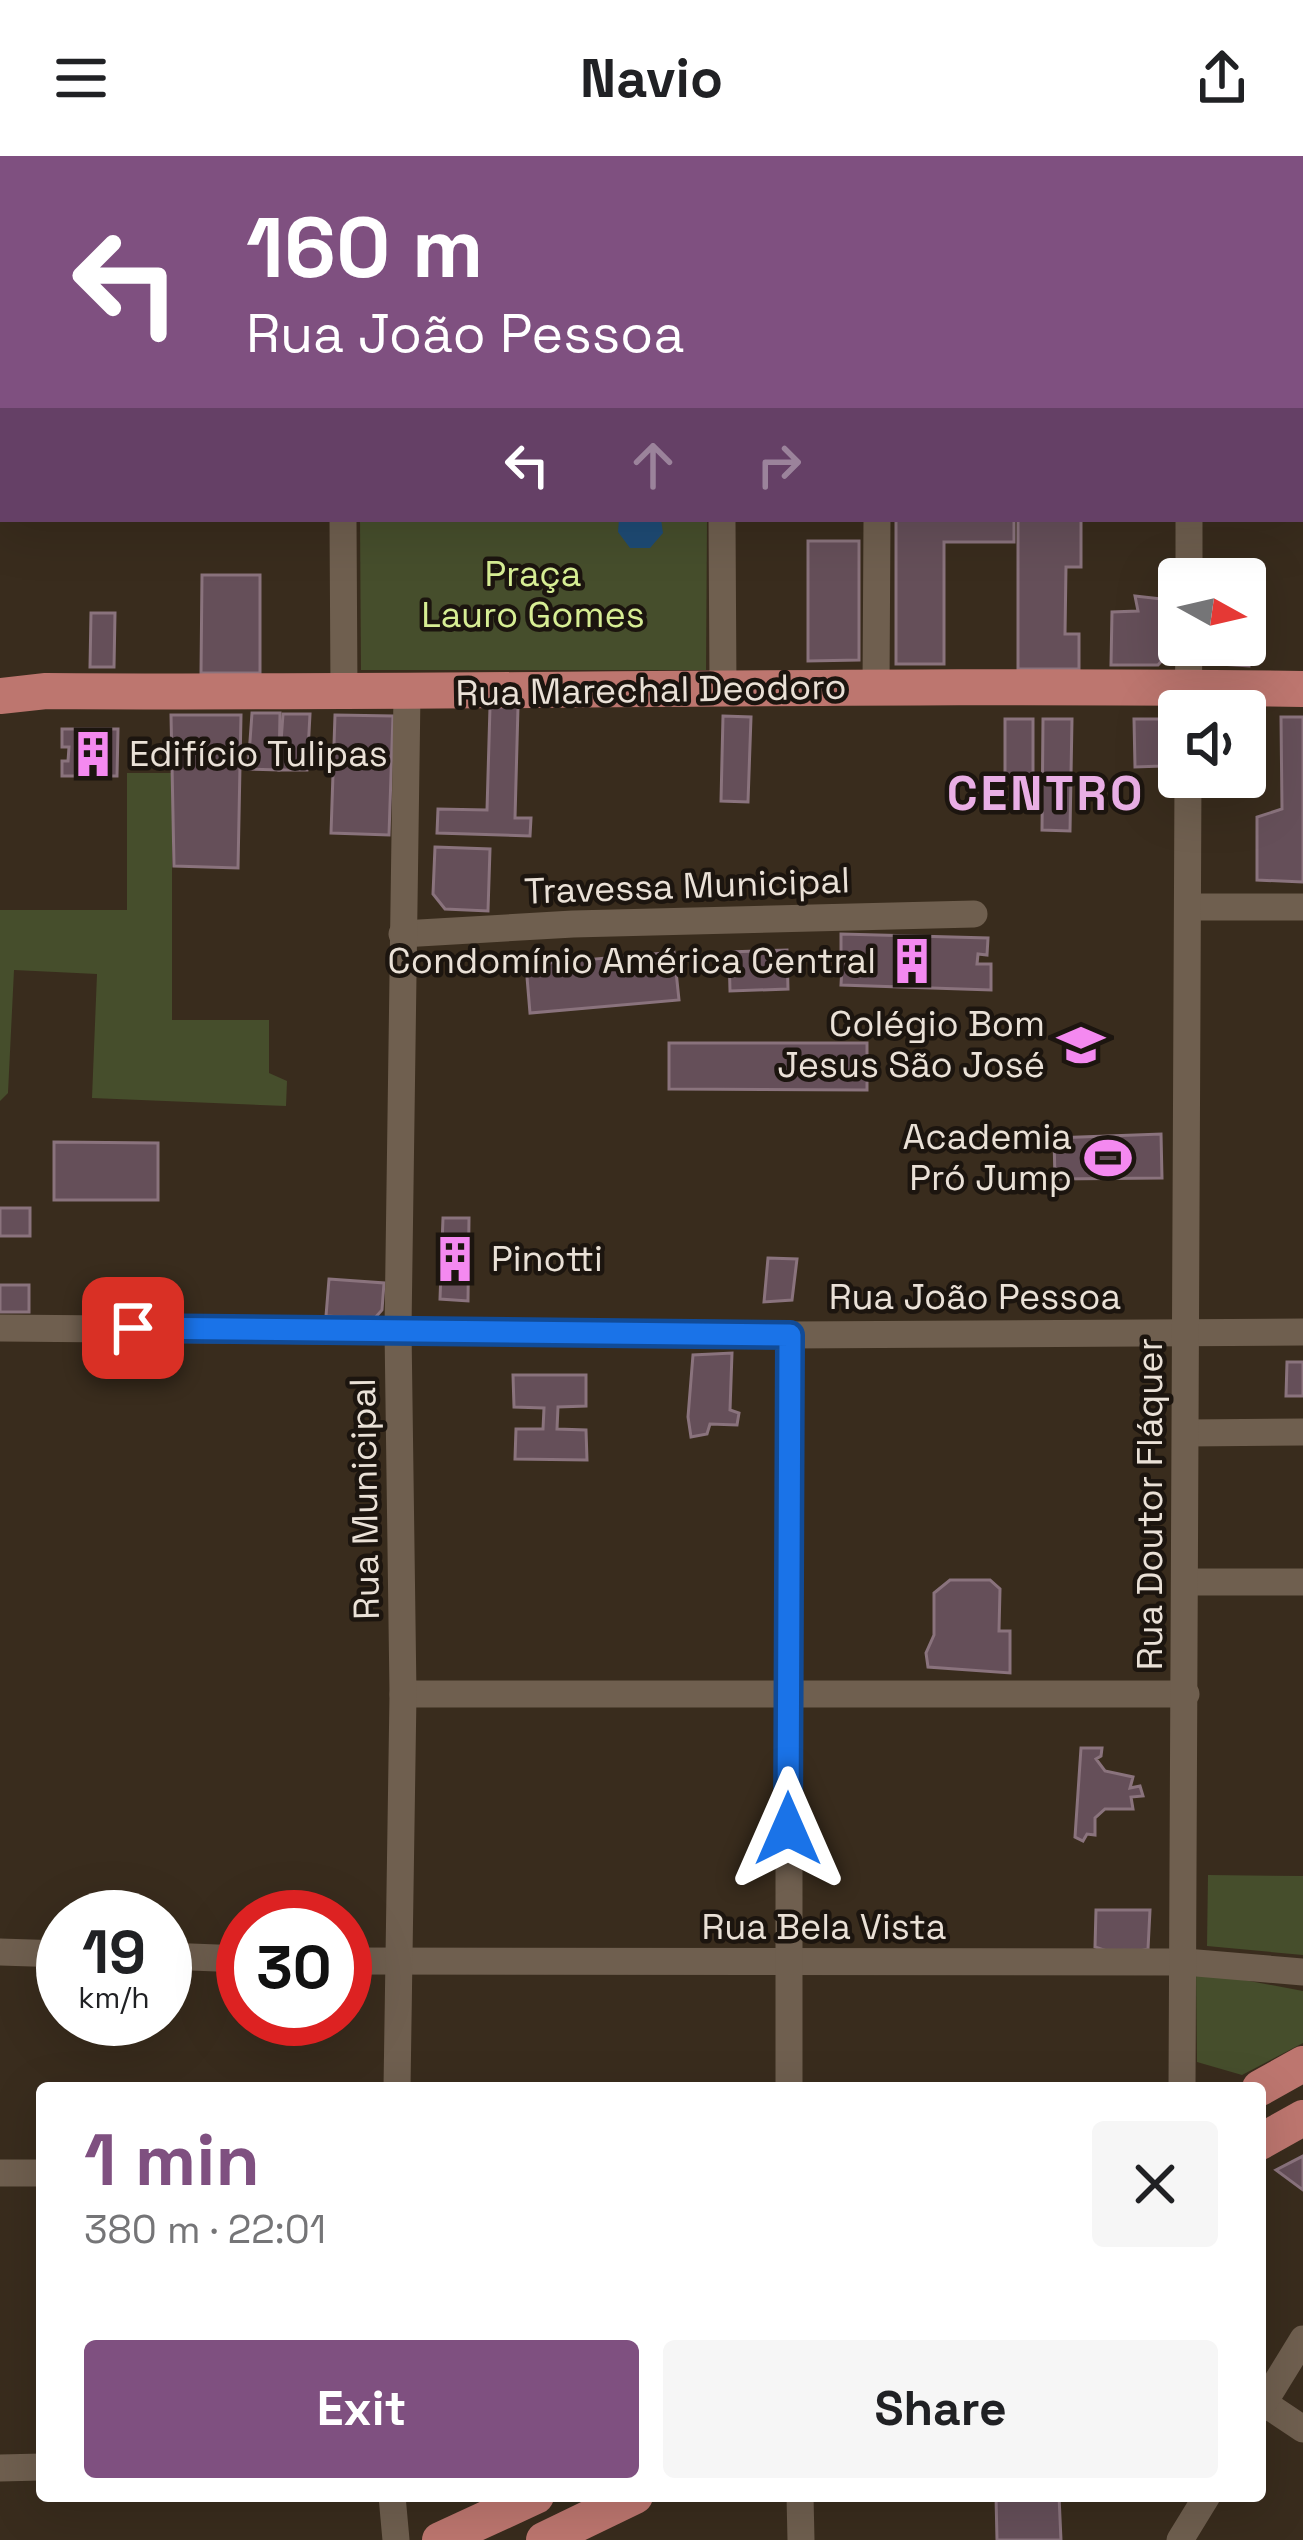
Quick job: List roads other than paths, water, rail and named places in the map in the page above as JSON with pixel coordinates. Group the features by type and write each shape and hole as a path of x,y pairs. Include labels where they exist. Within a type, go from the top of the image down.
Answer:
{"main road":[{"name":"Rua Marechal Deodoro","path":"0,696 46,691 407,694 876,686 1158,698"},
{"name":"Rua Marechal Deodoro","path":"1266,692 1303,689"},
{"path":"1266,2085 1303,2064"},
{"path":"1266,2139 1303,2118"},
{"path":"440,2540 523,2502"},
{"path":"544,2540 623,2502"}],"street":[{"path":"343,522 344,693"},
{"path":"722,522 723,688"},
{"path":"876,686 877,522"},
{"path":"1189,522 1189,558"},
{"name":"Rua Municipal","path":"397,2082 403,1694 398,1329 407,694"},
{"name":"Rua Doutor Fláquer","path":"1182,2082 1188,798"},
{"path":"1188,907 1303,907"},
{"name":"Travessa Municipal","path":"402,934 573,924 974,914"},
{"name":"Rua João Pessoa","path":"0,1328 790,1335 1303,1332"},
{"path":"789,2082 790,1335"},
{"path":"1186,1433 1303,1432"},
{"path":"1186,1582 1303,1582"},
{"path":"403,1694 1186,1694"},
{"path":"0,1952 36,1953"},
{"name":"Rua Bela Vista","path":"372,1962 1185,1962 1303,1972"},
{"path":"0,2173 36,2173"},
{"path":"1266,2356 1296,2348"},
{"path":"1266,2399 1296,2348"},
{"path":"1266,2408 1303,2429"},
{"path":"0,2468 36,2467"},
{"path":"393,2502 396,2540"},
{"path":"800,2502 801,2540"},
{"path":"1182,2540 1204,2502"}],"water":[{"path":"619,522 661,522 663,533 650,548 630,548 618,532"}],"place":[{"name":"Edifício Tulipas","path":"93,754"},
{"name":"Condomínio América Central","path":"912,961"},
{"name":"Colégio Bom Jesus São José","path":"1081,1045"},
{"name":"Academia Pró Jump","path":"1108,1158"},
{"name":"Pinotti","path":"455,1259"}],"district":[{"name":"CENTRO","path":"1046,793"}],"park label":[{"name":"Praça Lauro Gomes","path":"533,594"}]}
